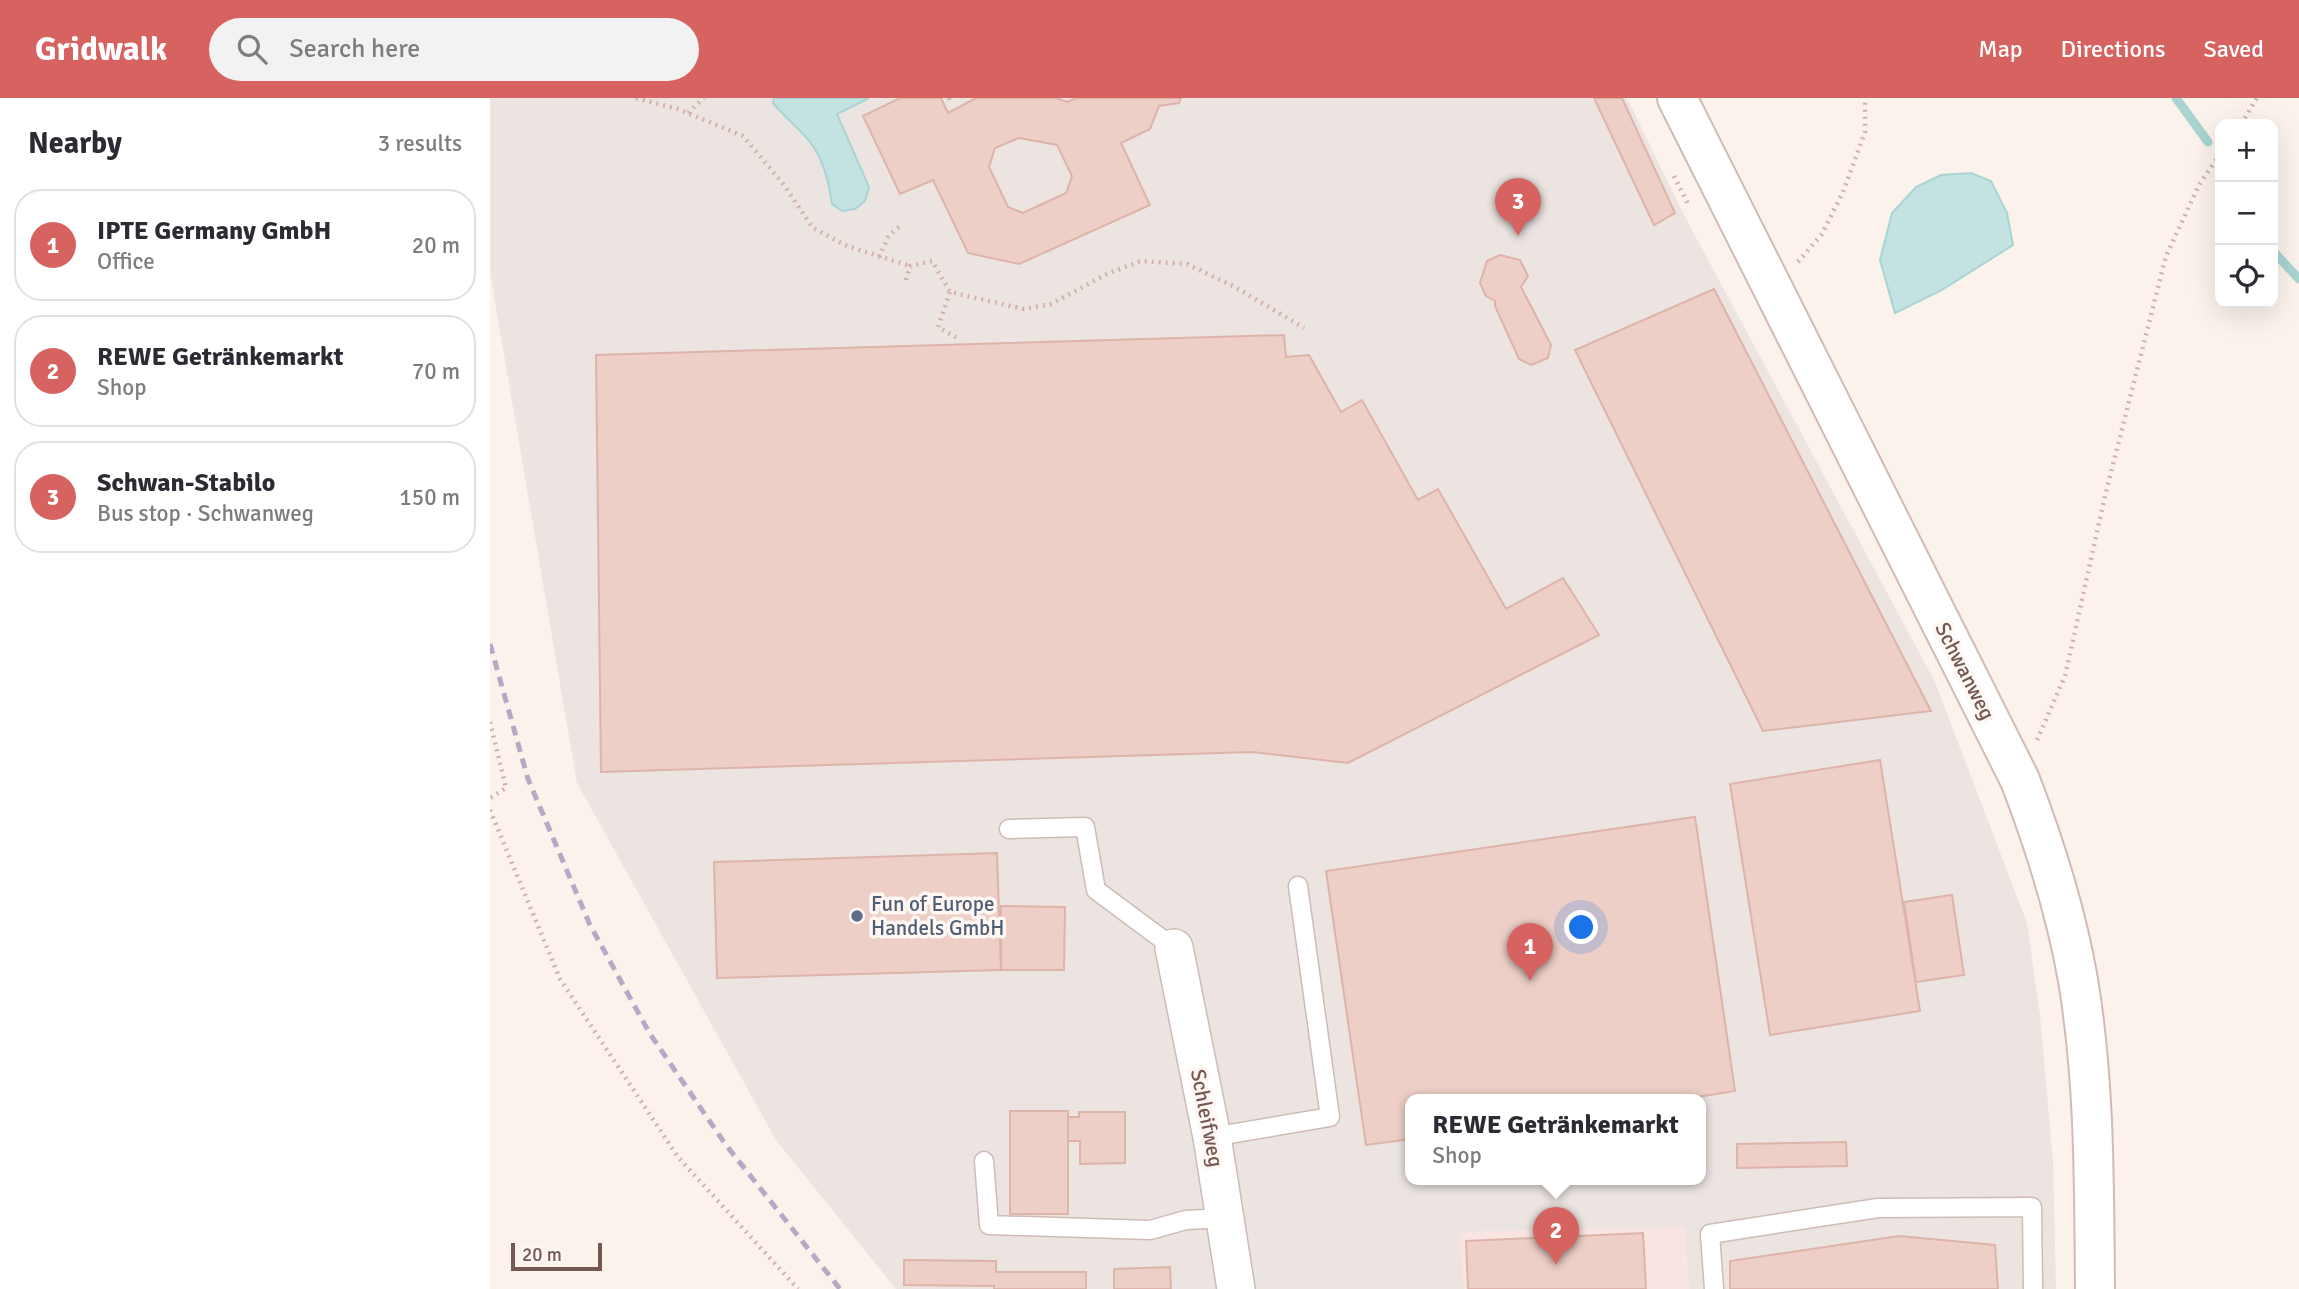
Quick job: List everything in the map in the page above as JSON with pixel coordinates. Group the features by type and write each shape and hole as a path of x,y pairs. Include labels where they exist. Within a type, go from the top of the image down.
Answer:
{"main road":[{"name":"Schwanweg","path":"1677,98 2020,780 2049,861 2063,909 2078,979 2088,1059 2094,1154 2095,1289"}],"street":[{"name":"Schleifweg","path":"1174,948 1212,1137 1236,1289"}],"lane":[{"path":"1009,828 1085,827 1096,890 1174,948"},
{"path":"1212,1137 1330,1117 1298,886"},
{"path":"984,1161 989,1226 1150,1230 1186,1220 1225,1218"},
{"path":"1714,1289 1710,1234 1878,1208 2032,1207 2033,1289"}],"path":[{"path":"636,98 688,113 743,136 784,186 813,228 847,246 910,266 932,261 950,292 1024,309 1051,304 1109,273 1141,261 1187,264 1235,287 1304,328"},
{"path":"688,113 704,98"},
{"path":"1773,292 1822,234 1843,192 1865,132 1865,98"},
{"path":"2244,119 2257,98"},
{"path":"2020,780 2065,676 2105,496 2166,256 2199,185 2215,161"},
{"path":"879,257 889,235 903,224"},
{"path":"906,280 910,266"},
{"path":"950,292 939,327 957,338"},
{"path":"490,722 506,788 490,798"},
{"path":"490,810 560,979 678,1157 798,1289"}],"shaded area":[{"path":"490,98 1627,98 1684,215 1935,682 2027,923 2040,1015 2053,1162 2056,1289 1689,1289 1684,1227 1459,1232 1464,1289 896,1289 776,1140 577,783 490,272"},
{"path":"1684,1227 1689,1289 1464,1289 1458,1232"}],"water":[{"path":"774,98 869,98 837,114 869,187 865,201 855,209 842,211 832,204 827,177 816,151 773,103"},
{"path":"1971,173 1991,181 2007,213 2013,245 1942,290 1895,313 1880,260 1892,213 1916,187 1941,175"}],"building":[{"path":"900,98 941,98 948,113 976,98 1056,98 1067,102 1077,98 1181,98 1179,103 1159,106 1150,129 1121,143 1150,205 1019,264 968,253 933,180 900,194 863,116","holes":["1019,138 1057,145 1072,176 1066,193 1023,213 1008,207 989,167 995,148"]},
{"path":"1594,98 1622,98 1675,213 1654,225"},
{"path":"1500,255 1520,260 1528,276 1521,287 1551,345 1548,358 1531,365 1519,359 1495,301 1486,296 1480,283 1487,261"},
{"path":"1714,289 1931,711 1763,731 1575,350"},
{"path":"1284,335 1286,357 1309,355 1341,412 1362,400 1418,500 1438,489 1506,609 1563,578 1599,635 1348,763 1252,752 601,772 596,355"},
{"path":"1880,760 1920,1011 1770,1035 1730,784"},
{"path":"1695,817 1735,1091 1706,1096 1405,1094 1405,1140 1366,1145 1326,871"},
{"name":"Fun of Europe Handels GmbH","path":"997,853 1001,970 717,978 714,862"},
{"path":"1952,895 1964,975 1916,982 1904,902"},
{"path":"1001,906 1065,907 1064,970 1001,970"},
{"path":"1010,1111 1068,1111 1068,1214 1010,1214"},
{"path":"1079,1112 1125,1112 1125,1163 1080,1164 1080,1141 1068,1141 1068,1117 1079,1117"},
{"path":"1846,1142 1847,1166 1737,1168 1737,1144"},
{"path":"1643,1233 1646,1289 1468,1289 1466,1241"},
{"path":"1899,1236 1995,1245 1998,1289 1730,1289 1730,1261"},
{"path":"904,1260 996,1261 996,1272 1086,1272 1086,1289 904,1285"},
{"path":"1170,1267 1171,1289 1114,1289 1114,1269"}],"waterway":[{"path":"2176,98 2208,142"},
{"path":"2278,256 2299,279"}],"railway":[{"path":"490,644 528,779 590,925 650,1034 726,1145 840,1289"}],"place":[{"name":"Schwan-Stabilo","path":"1518,236"},
{"name":"Fun of Europe Handels GmbH","path":"857,916"},
{"name":"IPTE Germany GmbH","path":"1530,981"},
{"name":"REWE Getränkemarkt","path":"1556,1265"}]}
